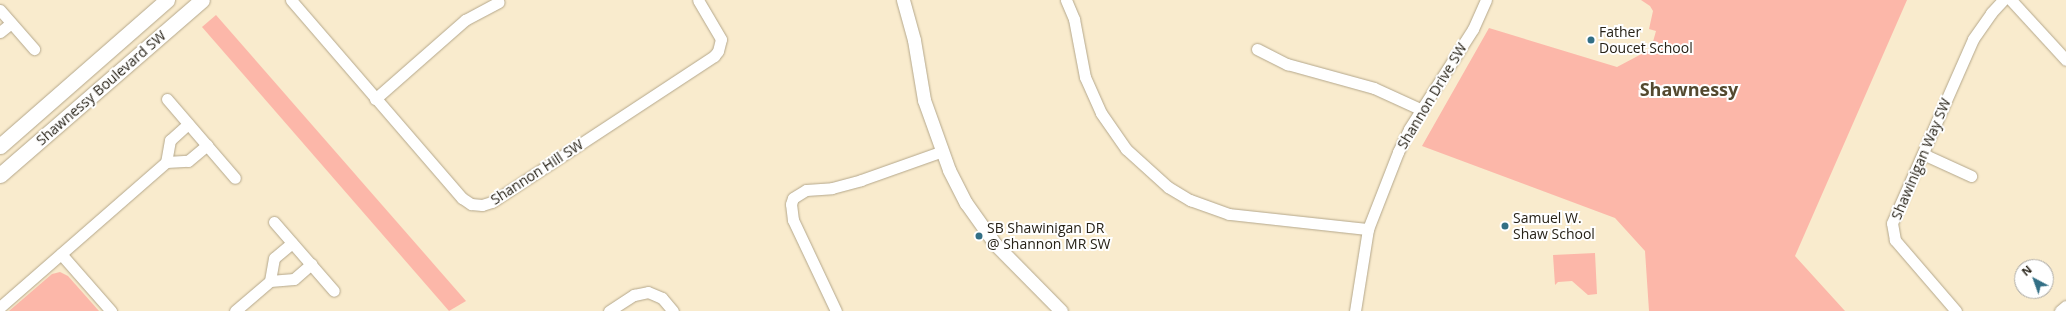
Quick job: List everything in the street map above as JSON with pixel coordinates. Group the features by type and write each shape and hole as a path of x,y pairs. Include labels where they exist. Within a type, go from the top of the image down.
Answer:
{"main road":[{"name":"Shawnessy Boulevard SW","path":"0,146 167,0"},
{"name":"Shawnessy Boulevard SW","path":"0,175 202,0"}],"street":[{"name":"Shannon Hill SW","path":"291,0 462,198 476,205 487,204 714,56 718,51 721,39 698,0"},
{"path":"903,0 914,40 924,100 940,152 966,202 995,244 1061,311"},
{"path":"1066,0 1074,19 1086,77 1101,113 1126,149 1168,187 1190,200 1229,214 1368,229"},
{"name":"Shannon Drive SW","path":"1355,311 1368,229 1398,152 1422,110 1473,29 1486,0"},
{"name":"Shawinigan Way SW","path":"1956,311 1893,235 1894,218 1973,39 1991,13 2003,0"},
{"path":"2010,0 2066,60"},
{"path":"375,99 465,20 499,2"},
{"path":"0,10 34,49"},
{"path":"0,32 11,23"},
{"path":"1257,49 1287,64 1374,88 1422,110"},
{"path":"167,99 235,178"},
{"path":"0,307 166,162 170,140 188,124"},
{"path":"166,162 188,161 207,145"},
{"path":"836,311 794,220 791,204 793,198 806,190 832,188 861,180 940,152"},
{"path":"1923,154 1971,176"},
{"path":"274,222 334,291"},
{"path":"270,281 274,258 292,242"},
{"path":"61,254 111,311"},
{"path":"235,311 270,281 294,279 311,264"},
{"path":"609,311 634,295 648,292 662,298 673,311"},
{"path":"2060,311 2066,306"}],"shaded area":[{"path":"1641,0 1907,0 1795,256 1845,311 1649,311 1645,251 1615,218 1422,146 1489,28 1617,67 1651,49 1656,31 1649,29 1653,11 1650,6"},
{"path":"216,15 466,301 449,311 202,27"},
{"path":"1595,253 1597,294 1588,295 1572,281 1558,282 1555,285 1553,255"},
{"path":"60,272 68,276 99,311 9,311 52,274"}],"place":[{"name":"Father Doucet School","path":"1591,40"},
{"name":"Samuel W. Shaw School","path":"1505,226"},
{"name":"SB Shawinigan DR @ Shannon MR SW","path":"979,236"}],"district":[{"name":"Shawnessy","path":"1689,89"}]}
